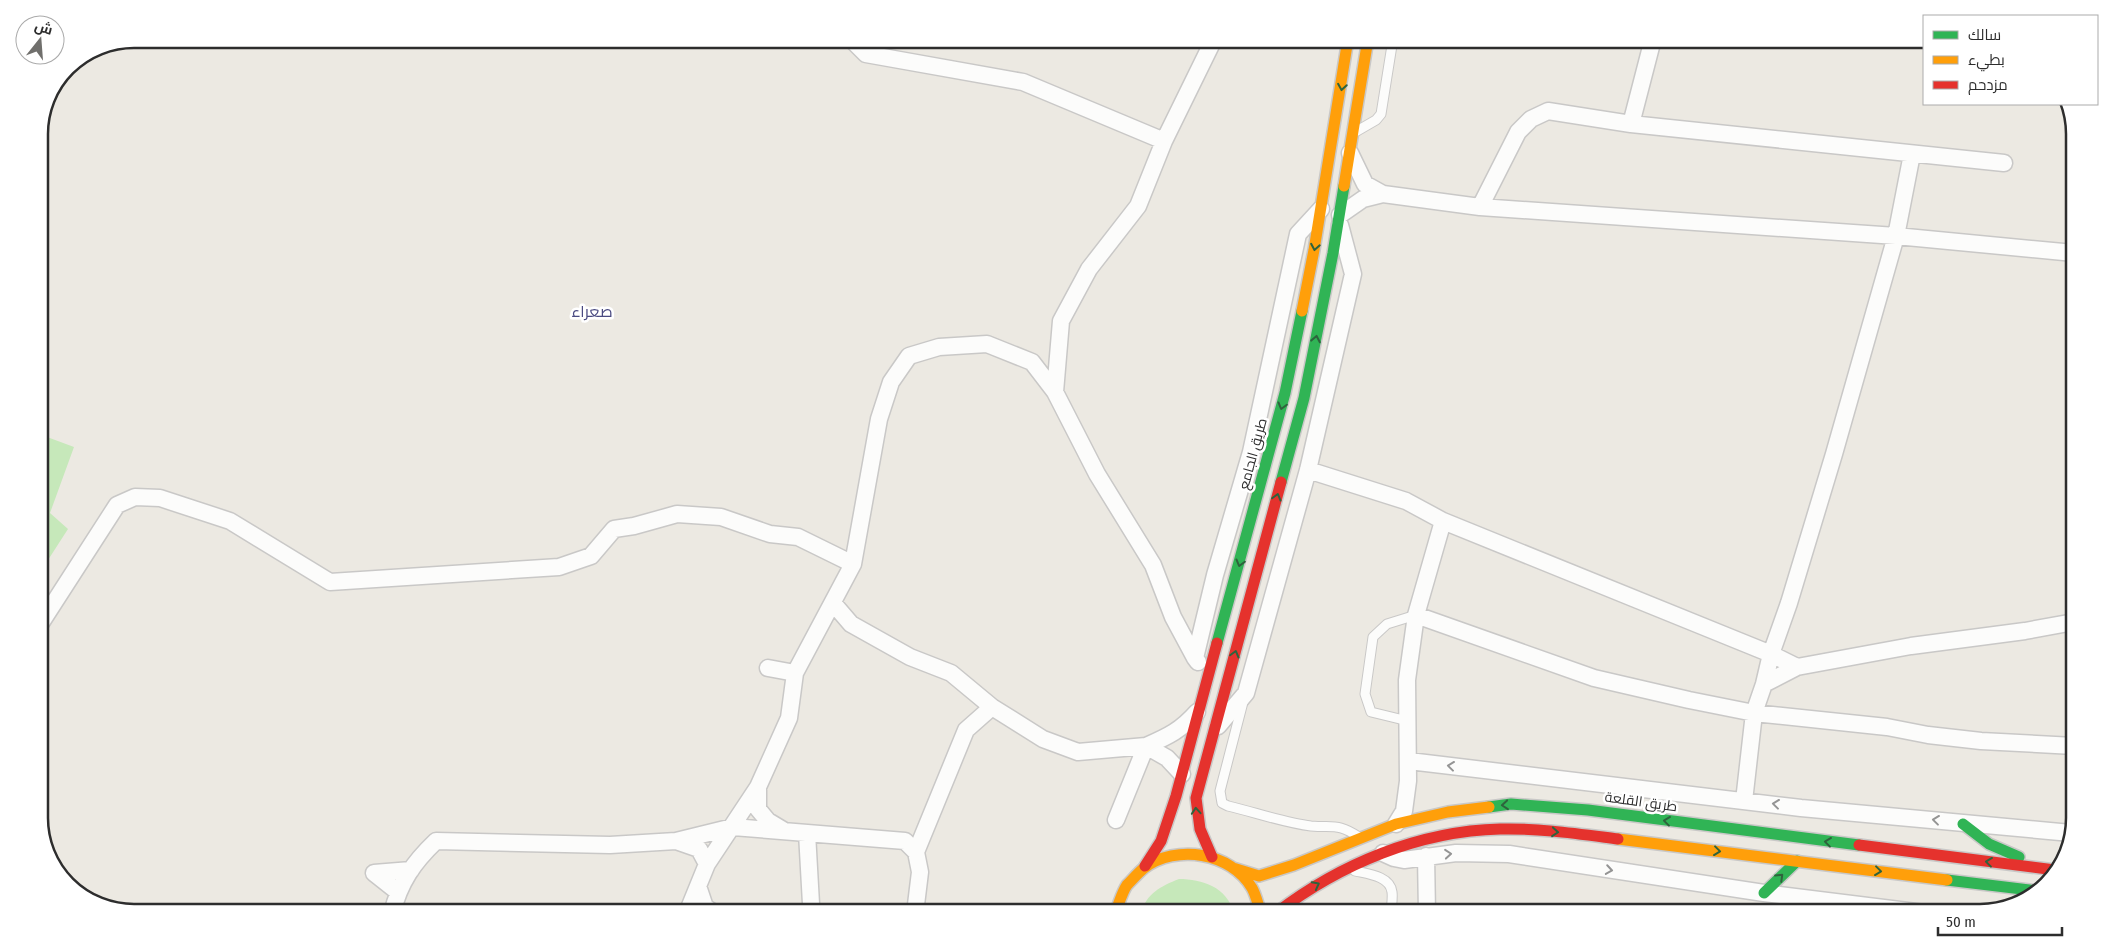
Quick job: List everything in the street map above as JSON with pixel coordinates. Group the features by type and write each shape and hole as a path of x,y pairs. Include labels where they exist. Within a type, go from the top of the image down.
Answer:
{"main road":[{"name":"طريق الجامع","path":"1145,866 1161,840 1182,774 1285,393 1321,209 1344,48"},
{"path":"1212,857 1196,817 1196,798 1304,398 1339,217 1367,48"},
{"name":"طريق القلعة","path":"1233,868 1259,876 1294,865 1396,824 1448,812 1511,804 1588,810 2050,868"},
{"path":"1963,824 1994,848 2051,867"},
{"path":"1287,904 1302,892 1346,869 1383,854 1450,833 1496,829 1524,829 1586,834 2027,890"},
{"path":"1117,904 1129,881 1145,866 1166,856 1189,853 1212,857 1233,868 1245,879 1254,893 1258,904"},
{"path":"1764,893 1797,861"},
{"path":"1984,884 2010,899"}],"street":[{"path":"860,48 866,54 1023,82 1164,142"},
{"path":"1055,392 1062,321 1089,269 1138,206 1164,142 1210,48"},
{"path":"1631,124 1651,48"},
{"path":"1480,208 1518,132 1531,119 1548,112 1631,124 2004,163"},
{"path":"1350,153 1366,184 1383,194"},
{"path":"1744,801 1754,713 1834,454 1896,236 1912,154"},
{"path":"1214,731 1246,692 1308,470 1353,274 1339,217 1363,199 1383,194 1480,208 1896,236 2065,252"},
{"path":"1195,658 1215,575 1251,452 1298,234 1321,209"},
{"path":"691,904 707,864 758,787 789,718 795,673 818,633 853,564 879,419 891,382 909,356 939,347 987,344 1032,362 1055,392 1097,474 1153,565 1173,617 1208,680"},
{"path":"1308,470 1406,501 1443,521 1771,654 1797,667"},
{"path":"48,612 117,505 135,497 160,498 230,520 330,582 559,567 591,556 614,529 634,526 677,514 722,517 770,534 798,537 853,564"},
{"path":"1396,824 1404,811 1409,761 1407,680 1416,616 1443,521"},
{"path":"833,603 851,624 910,657 951,673 992,707 1043,739 1078,752 1146,746 1171,736 1185,726 1200,708"},
{"path":"1416,616 1594,678 1754,713 1887,727 1928,735 1981,741 2066,746"},
{"path":"818,633 851,624"},
{"path":"1764,684 1797,667 1912,646 2025,631 2066,624"},
{"path":"768,668 795,673"},
{"path":"916,904 920,872 916,852 966,730 992,707"},
{"path":"1146,746 1168,758 1182,774"},
{"path":"1116,820 1146,746"},
{"path":"1409,761 1744,801 2064,832"},
{"path":"758,787 758,809 768,821 784,831"},
{"path":"395,904 398,892 417,859 436,841 610,845 676,841 733,827 905,841 916,852"},
{"path":"807,833 810,904"},
{"path":"676,841 699,849 707,864"},
{"path":"1383,854 1404,860 1456,853 1509,854 1764,893 1852,904"},
{"path":"1426,856 1427,904"},
{"path":"398,892 374,873 411,870"},
{"path":"698,886 704,904"}],"lane":[{"path":"1353,134 1376,120 1381,114 1392,48"},
{"path":"1408,721 1372,712 1365,694 1373,637 1387,624 1416,616"},
{"path":"1246,692 1220,791 1222,803 1312,826 1330,825 1346,828 1361,838"},
{"path":"1346,869 1375,875 1388,883 1392,892 1391,904"}],"green space":[{"path":"48,437 74,447 50,513 68,529 48,560"},
{"path":"1179,879 1205,883 1220,891 1231,904 1145,904 1155,891"}],"traffic: fast":[{"path":"1281,482 1304,398 1333,253 1344,186"},
{"path":"1217,643 1285,393 1302,311"},
{"path":"1489,807 1511,804 1588,810 1859,845"},
{"path":"1963,824 1989,844 2019,857"},
{"path":"1764,893 1797,861"},
{"path":"1947,880 2027,890"}],"traffic: slow":[{"path":"1302,311 1314,250 1347,48"},
{"path":"1344,186 1367,48"},
{"path":"1233,868 1259,876 1294,865 1396,824 1448,812 1489,807"},
{"path":"1618,839 1947,880"},
{"path":"1118,904 1127,885 1144,868 1157,860 1187,854 1217,860 1231,866 1243,876 1252,888 1258,904"}],"traffic: jam":[{"path":"1212,857 1200,829 1196,798 1281,482"},
{"path":"1145,866 1161,841 1176,796 1217,643"},
{"path":"1288,904 1327,879 1354,865 1382,853 1440,836 1470,831 1529,829 1618,839"},
{"path":"1859,845 2049,869"}],"district":[{"name":"صعراء","path":"592,311"}]}
